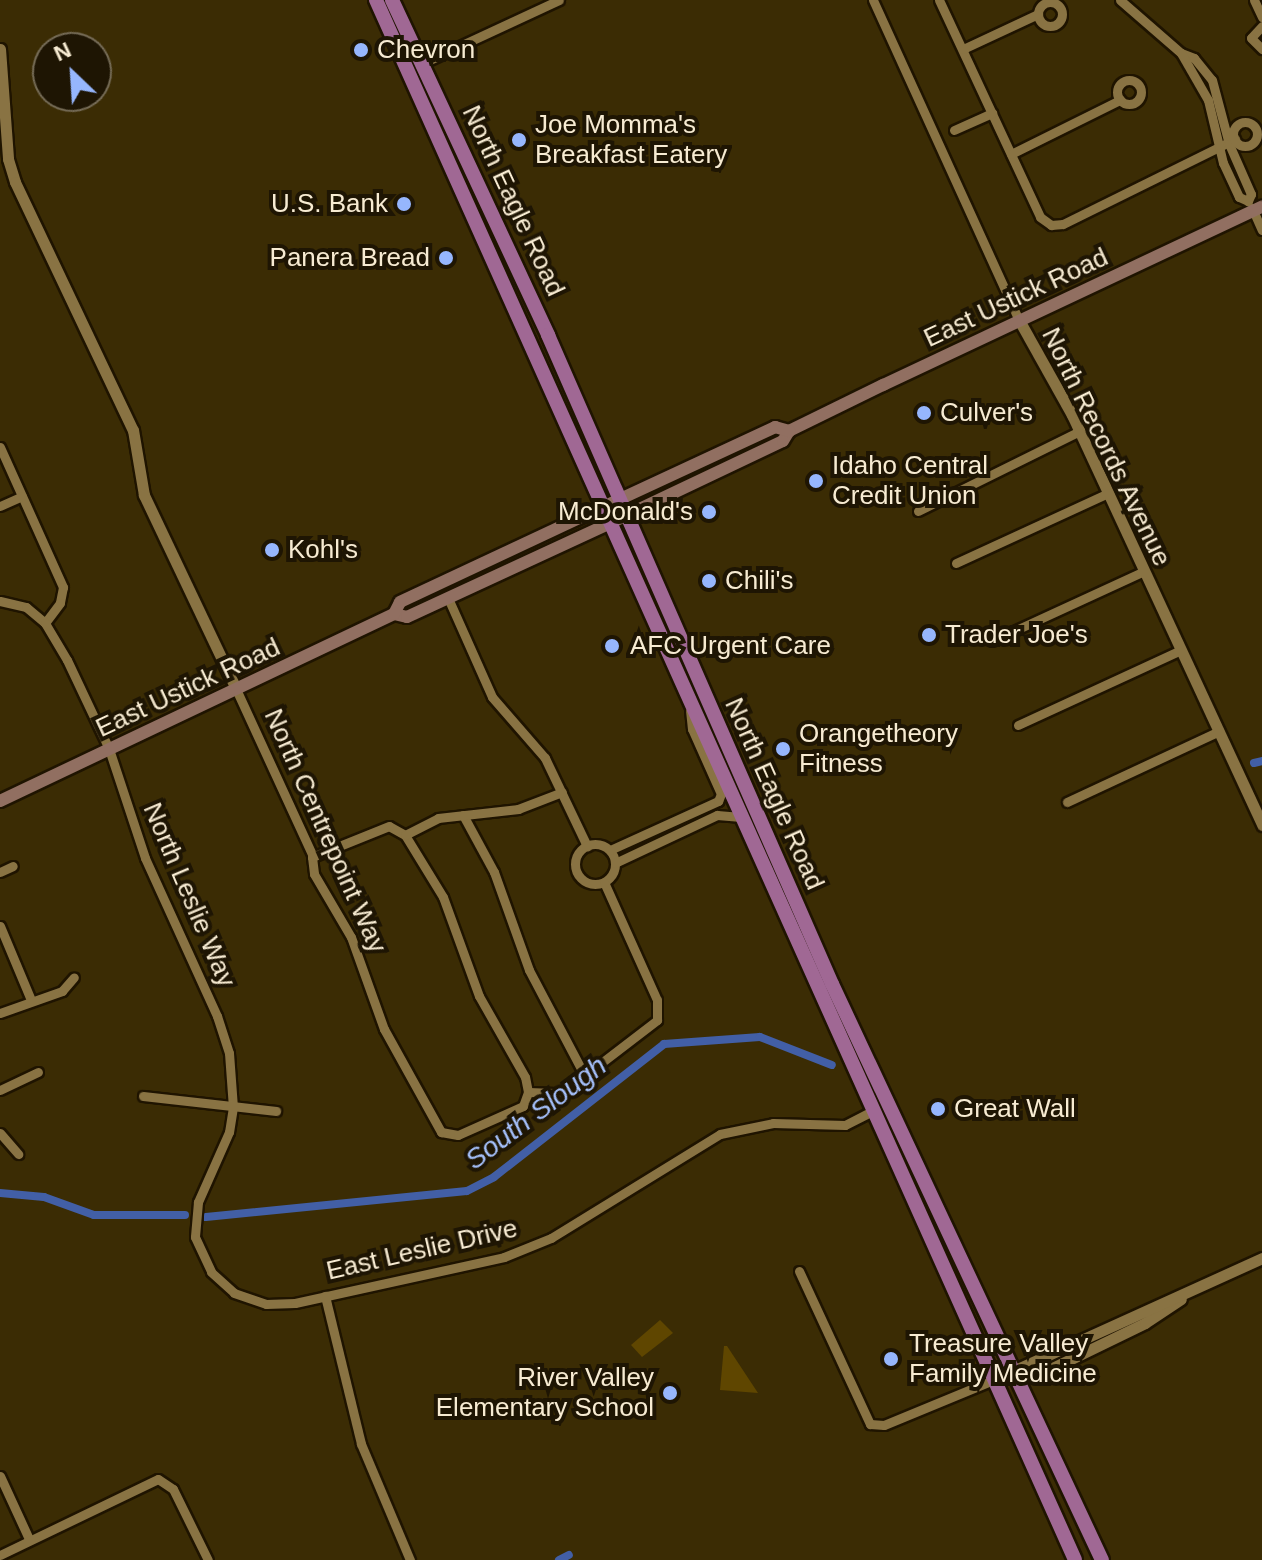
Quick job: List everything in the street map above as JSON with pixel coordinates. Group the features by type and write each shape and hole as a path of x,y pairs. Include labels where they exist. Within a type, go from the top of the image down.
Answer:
{"highway":[{"name":"North Eagle Road","path":"376,0 472,175 620,499 779,868 1102,1560"},
{"path":"383,0 415,67"},
{"name":"North Eagle Road","path":"392,0 415,67 690,709 1075,1560"},
{"path":"741,817 747,818 770,867 779,868"},
{"path":"770,885 782,891 822,980 832,984"}],"main road":[{"name":"East Ustick Road","path":"394,614 407,617 783,441 789,431 1254,206"},
{"name":"East Ustick Road","path":"0,801 394,614 400,602 775,427 789,431"}],"street":[{"path":"415,67 559,0"},
{"name":"North Records Avenue","path":"873,0 1019,320 1080,431 1262,825"},
{"path":"939,0 1040,217 1051,225 1063,224 1228,144"},
{"path":"1120,0 1181,53 1194,58 1212,80 1228,144 1251,194 1262,230"},
{"path":"1254,0 1262,17"},
{"path":"963,49 1038,14"},
{"path":"1262,26 1251,38 1262,49"},
{"name":"North Centrepoint Way","path":"0,49 8,159 15,182 133,430 144,495 312,857 321,889 351,937 384,1029 444,1134 458,1135 523,1106 528,1092"},
{"path":"1011,154 1120,100"},
{"path":"954,130 992,113"},
{"path":"918,511 1080,431"},
{"path":"0,447 63,590 45,623 26,607 0,601"},
{"path":"956,563 1108,493"},
{"path":"0,506 22,496"},
{"path":"992,641 1144,571"},
{"path":"448,598 492,697 545,758 587,846"},
{"name":"North Leslie Way","path":"45,623 109,749 145,858 217,1016 229,1053 233,1107 229,1132 196,1213"},
{"path":"1018,725 1181,650"},
{"path":"587,846 610,850 718,801 721,794 692,729 690,709"},
{"path":"1067,802 1219,731"},
{"path":"405,835 438,818 518,809 562,792"},
{"path":"463,815 494,872 529,970 585,1076"},
{"path":"604,882 615,863 717,815 741,817"},
{"path":"312,857 389,826 405,835 443,897 479,996 528,1092 552,1095 585,1076 641,1034 659,1013 604,882"},
{"path":"587,846 576,858 576,872 585,882 604,882"},
{"path":"610,850 615,863"},
{"path":"0,872 13,866"},
{"path":"0,926 31,1000"},
{"path":"0,1013 62,991 74,977"},
{"path":"0,1090 38,1072"},
{"path":"143,1096 276,1111"},
{"name":"East Leslie Drive","path":"196,1213 195,1237 203,1260 234,1293 266,1304 325,1296 527,1250 720,1134 773,1123 845,1125 872,1111"},
{"path":"0,1133 18,1154"},
{"path":"799,1271 870,1424 884,1425 1015,1373 1262,1258"},
{"path":"325,1296 361,1444 410,1560"},
{"path":"0,1476 29,1539"},
{"path":"0,1555 29,1539 164,1480 204,1559"}],"shaded area":[{"path":"660,1320 673,1333 642,1357 631,1345"},
{"path":"724,1346 727,1346 758,1393 720,1390"}],"waterway":[{"path":"1254,763 1262,761"},
{"name":"South Slough","path":"206,1217 467,1191 494,1177 664,1044 760,1037 832,1065"},
{"name":"South Slough","path":"0,1193 44,1197 94,1215 185,1215"},
{"path":"559,1560 569,1555"}],"place":[{"name":"Chevron","path":"361,50"},
{"name":"Joe Momma's Breakfast Eatery","path":"519,140"},
{"name":"U.S. Bank","path":"404,204"},
{"name":"Panera Bread","path":"446,258"},
{"name":"Culver's","path":"924,413"},
{"name":"Idaho Central Credit Union","path":"816,481"},
{"name":"McDonald's","path":"709,512"},
{"name":"Kohl's","path":"272,550"},
{"name":"Chili's","path":"709,581"},
{"name":"Trader Joe's","path":"929,635"},
{"name":"AFC Urgent Care","path":"612,646"},
{"name":"Orangetheory Fitness","path":"783,749"},
{"name":"Great Wall","path":"938,1109"},
{"name":"Treasure Valley Family Medicine","path":"891,1359"},
{"name":"River Valley Elementary School","path":"670,1393"}]}
